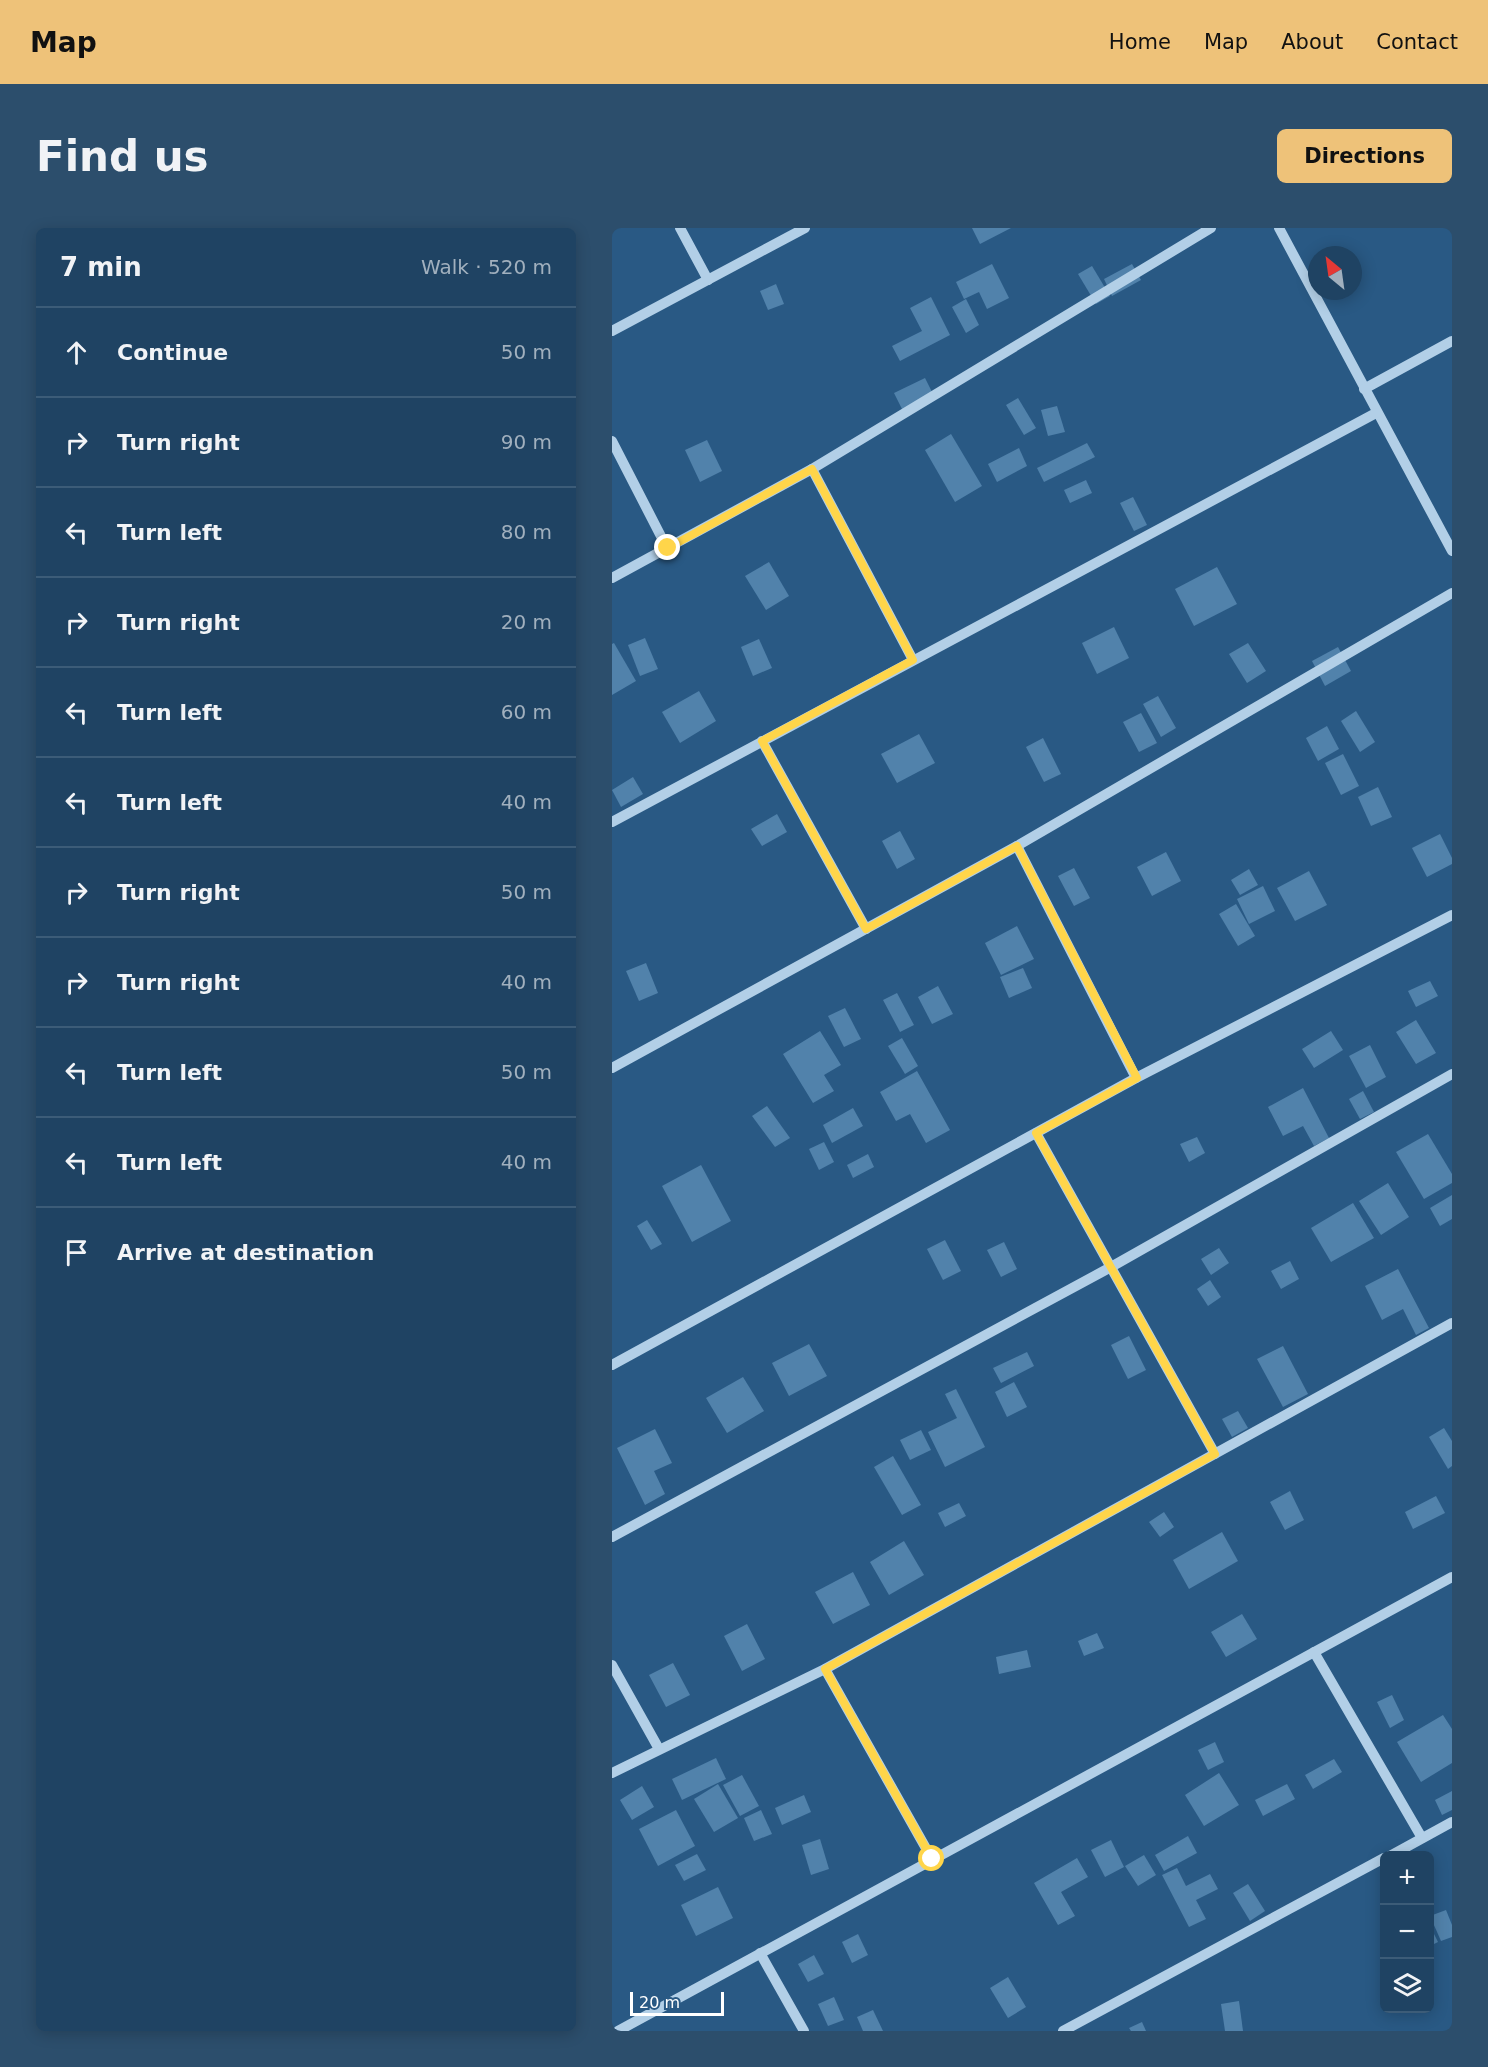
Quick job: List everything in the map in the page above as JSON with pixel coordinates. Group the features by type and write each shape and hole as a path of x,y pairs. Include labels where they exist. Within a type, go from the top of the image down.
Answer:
{"street":[{"path":"680,228 708,280"},
{"path":"612,331 805,228"},
{"path":"612,578 812,469 1211,228"},
{"path":"1279,228 1452,551"},
{"path":"1364,389 1452,341"},
{"path":"612,822 1376,412"},
{"path":"612,441 668,548"},
{"path":"812,469 913,660"},
{"path":"612,1068 1017,846 1452,593"},
{"path":"762,741 866,929"},
{"path":"1017,846 1137,1078"},
{"path":"612,1365 1137,1078 1452,915"},
{"path":"612,1536 1111,1266 1452,1074"},
{"path":"1036,1133 1215,1454"},
{"path":"612,1773 825,1669 1452,1323"},
{"path":"618,2031 1452,1577"},
{"path":"1314,1652 1422,1838"},
{"path":"612,1665 659,1749"},
{"path":"825,1669 932,1859"},
{"path":"1399,1851 1452,1822"},
{"path":"1063,2031 1380,1860"},
{"path":"760,1953 804,2031"}],"building":[{"path":"972,228 1011,228 980,244"},
{"path":"992,264 1009,298 987,309 979,292 964,299 956,282"},
{"path":"1132,264 1141,280 1112,296 1104,279"},
{"path":"1092,266 1110,296 1096,304 1078,274"},
{"path":"776,284 784,304 768,310 760,291"},
{"path":"931,297 950,335 900,361 892,346 922,331 910,308"},
{"path":"966,299 979,325 966,333 952,307"},
{"path":"925,378 934,396 903,411 894,393"},
{"path":"1018,398 1036,428 1024,435 1006,405"},
{"path":"1057,406 1065,432 1048,436 1041,410"},
{"path":"951,434 982,486 955,502 925,450"},
{"path":"707,440 722,471 700,482 685,450"},
{"path":"1087,443 1095,457 1044,482 1037,468"},
{"path":"1019,448 1027,466 997,482 988,464"},
{"path":"1086,480 1092,493 1070,503 1064,490"},
{"path":"1133,497 1147,525 1134,531 1120,503"},
{"path":"769,562 789,596 766,610 745,576"},
{"path":"1217,567 1237,604 1194,626 1175,589"},
{"path":"1114,627 1129,658 1097,674 1082,643"},
{"path":"645,638 658,669 640,676 628,645"},
{"path":"759,639 772,668 753,676 741,647"},
{"path":"614,643 636,681 612,695 612,644"},
{"path":"1248,643 1266,671 1247,683 1229,654"},
{"path":"1338,647 1351,671 1325,686 1312,661"},
{"path":"699,691 716,721 680,743 662,712"},
{"path":"1158,696 1176,728 1161,737 1143,704"},
{"path":"1356,711 1375,742 1360,752 1341,721"},
{"path":"1141,713 1157,743 1139,752 1123,722"},
{"path":"1327,726 1339,749 1318,761 1306,738"},
{"path":"919,734 935,763 897,783 881,754"},
{"path":"1043,738 1061,774 1044,782 1026,747"},
{"path":"1343,754 1359,786 1341,795 1325,763"},
{"path":"633,777 643,794 621,807 612,790"},
{"path":"1378,787 1392,817 1371,826 1358,797"},
{"path":"777,814 787,832 762,846 751,829"},
{"path":"900,831 915,859 897,869 882,841"},
{"path":"1440,834 1452,858 1452,864 1427,877 1412,848"},
{"path":"1166,852 1181,881 1152,896 1137,867"},
{"path":"1074,868 1090,898 1074,906 1058,876"},
{"path":"1249,869 1258,885 1240,895 1231,880"},
{"path":"1309,871 1327,905 1295,921 1277,888"},
{"path":"1263,886 1275,911 1249,924 1237,899"},
{"path":"1236,904 1255,936 1238,946 1219,914"},
{"path":"1017,926 1034,959 1001,975 985,943"},
{"path":"646,963 658,993 639,1001 626,971"},
{"path":"1023,968 1032,988 1009,998 1000,977"},
{"path":"1430,981 1438,996 1416,1007 1408,991"},
{"path":"938,986 953,1014 932,1024 918,997"},
{"path":"897,993 914,1025 900,1032 883,1000"},
{"path":"845,1008 861,1039 844,1047 828,1016"},
{"path":"1416,1020 1436,1053 1416,1064 1396,1032"},
{"path":"820,1031 841,1065 824,1075 834,1091 813,1103 783,1054"},
{"path":"1331,1031 1343,1050 1314,1068 1302,1049"},
{"path":"902,1038 918,1066 905,1074 888,1046"},
{"path":"1370,1045 1386,1077 1366,1088 1349,1056"},
{"path":"917,1071 950,1130 926,1143 910,1114 896,1121 880,1092"},
{"path":"1303,1088 1329,1138 1314,1146 1303,1126 1283,1136 1268,1107"},
{"path":"1363,1091 1374,1112 1360,1119 1349,1099"},
{"path":"767,1106 790,1138 775,1147 752,1116"},
{"path":"853,1108 863,1126 832,1143 823,1125"},
{"path":"1428,1134 1452,1174 1452,1183 1424,1199 1396,1152"},
{"path":"1197,1137 1205,1153 1189,1162 1180,1144"},
{"path":"824,1142 834,1162 819,1170 809,1149"},
{"path":"868,1154 874,1167 853,1178 847,1165"},
{"path":"701,1165 731,1221 692,1242 662,1186"},
{"path":"1388,1183 1409,1217 1381,1235 1359,1201"},
{"path":"1452,1195 1452,1219 1440,1226 1430,1208"},
{"path":"1353,1203 1374,1238 1331,1262 1311,1228"},
{"path":"647,1220 662,1244 651,1250 637,1226"},
{"path":"945,1240 961,1271 943,1280 927,1249"},
{"path":"1004,1242 1017,1269 1001,1277 987,1250"},
{"path":"1219,1248 1229,1263 1211,1275 1201,1259"},
{"path":"1290,1261 1299,1279 1281,1289 1271,1271"},
{"path":"1398,1269 1429,1328 1416,1335 1403,1309 1382,1320 1365,1286"},
{"path":"1210,1280 1221,1297 1208,1306 1197,1289"},
{"path":"1129,1336 1146,1370 1128,1379 1111,1345"},
{"path":"809,1344 827,1376 789,1396 772,1363"},
{"path":"1283,1346 1308,1394 1283,1407 1257,1359"},
{"path":"1027,1352 1034,1366 1001,1383 993,1368"},
{"path":"743,1377 764,1411 727,1433 706,1398"},
{"path":"1014,1382 1027,1407 1007,1417 995,1392"},
{"path":"956,1389 985,1447 945,1467 928,1432 957,1418 945,1394"},
{"path":"1238,1411 1248,1428 1232,1437 1222,1419"},
{"path":"1444,1428 1452,1441 1452,1466 1448,1469 1429,1437"},
{"path":"655,1429 672,1463 654,1471 665,1494 645,1505 617,1448"},
{"path":"921,1430 931,1450 910,1460 900,1440"},
{"path":"893,1456 921,1505 902,1515 874,1467"},
{"path":"1290,1491 1304,1520 1285,1530 1270,1502"},
{"path":"1436,1496 1445,1513 1413,1529 1405,1512"},
{"path":"959,1503 966,1516 945,1527 938,1513"},
{"path":"1164,1512 1174,1527 1160,1537 1149,1522"},
{"path":"1222,1532 1238,1561 1189,1589 1173,1560"},
{"path":"904,1541 924,1575 889,1595 870,1562"},
{"path":"853,1572 870,1605 833,1624 815,1592"},
{"path":"1242,1614 1257,1639 1226,1657 1211,1632"},
{"path":"747,1624 765,1659 742,1671 724,1636"},
{"path":"1097,1633 1104,1648 1084,1656 1078,1641"},
{"path":"1027,1650 1031,1667 999,1674 996,1657"},
{"path":"673,1663 690,1695 666,1707 649,1675"},
{"path":"1392,1695 1404,1720 1390,1728 1377,1702"},
{"path":"1443,1715 1452,1729 1452,1763 1421,1782 1397,1742"},
{"path":"1215,1742 1224,1762 1208,1770 1198,1750"},
{"path":"716,1758 726,1779 682,1800 672,1779"},
{"path":"1334,1759 1342,1772 1313,1789 1305,1775"},
{"path":"1219,1773 1239,1805 1204,1826 1185,1795"},
{"path":"742,1775 759,1806 740,1816 723,1785"},
{"path":"718,1784 738,1818 714,1832 694,1799"},
{"path":"1287,1784 1295,1799 1263,1816 1255,1800"},
{"path":"642,1786 654,1807 632,1820 620,1800"},
{"path":"1452,1791 1452,1810 1442,1815 1435,1800"},
{"path":"804,1795 811,1812 782,1825 775,1808"},
{"path":"676,1810 695,1846 658,1866 639,1829"},
{"path":"761,1810 772,1834 754,1841 744,1818"},
{"path":"1188,1836 1197,1853 1164,1871 1155,1855"},
{"path":"820,1839 829,1869 811,1875 802,1845"},
{"path":"1111,1840 1124,1867 1105,1877 1091,1850"},
{"path":"697,1854 706,1870 684,1881 675,1865"},
{"path":"1144,1855 1156,1875 1138,1886 1125,1866"},
{"path":"1077,1858 1088,1877 1061,1892 1075,1916 1058,1925 1034,1883"},
{"path":"1177,1868 1186,1886 1210,1874 1218,1889 1196,1900 1206,1919 1189,1927 1162,1875"},
{"path":"1248,1884 1265,1911 1250,1921 1233,1893"},
{"path":"718,1887 733,1918 696,1936 681,1905"},
{"path":"1446,1910 1452,1925 1452,1937 1441,1941 1434,1925 1434,1914"},
{"path":"858,1934 868,1955 852,1963 842,1942"},
{"path":"814,1955 824,1974 808,1982 798,1964"},
{"path":"1008,1977 1026,2007 1008,2018 990,1988"},
{"path":"834,1997 844,2020 828,2026 818,2004"},
{"path":"1239,2001 1243,2031 1225,2031 1221,2004"},
{"path":"873,2010 883,2031 863,2031 857,2017"},
{"path":"1142,2022 1146,2031 1131,2031 1129,2028"}],"route":[{"path":"668,548 812,469 913,660 762,741 866,929 1017,846 1137,1078 1036,1133 1215,1454 825,1669 932,1859"}]}
